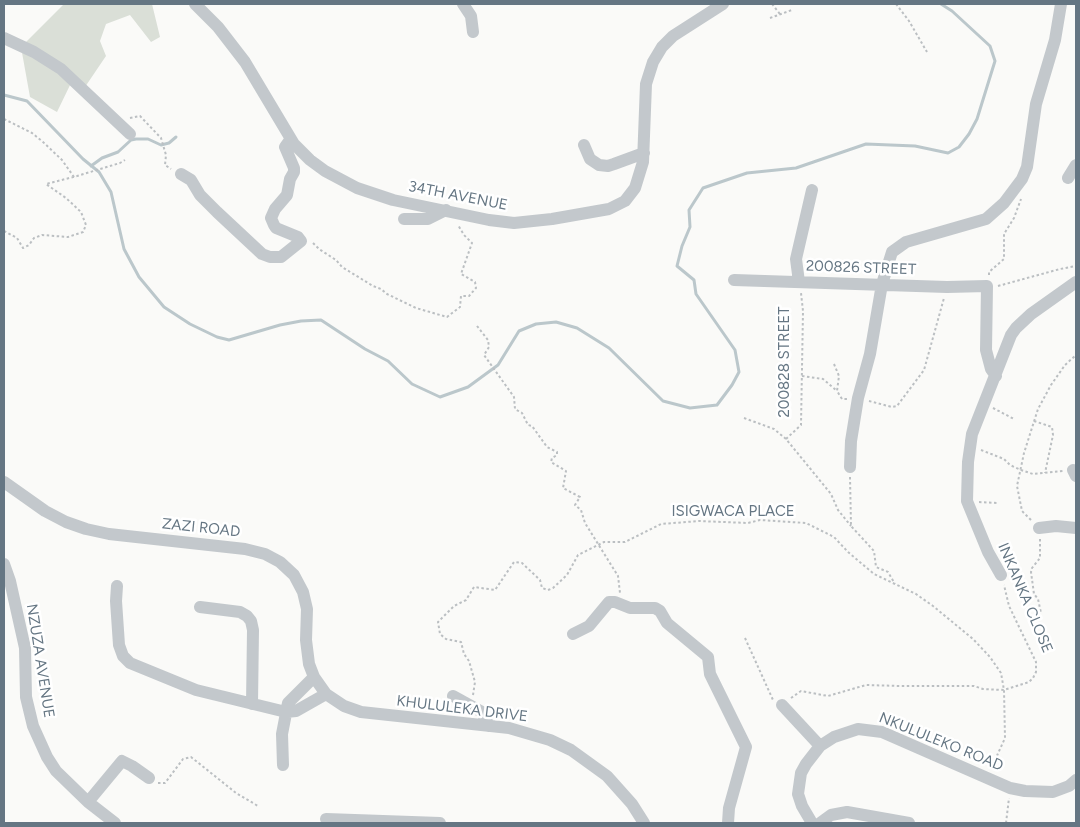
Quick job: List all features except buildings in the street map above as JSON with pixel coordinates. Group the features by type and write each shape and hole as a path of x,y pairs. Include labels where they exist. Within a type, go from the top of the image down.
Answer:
{"street":[{"name":"34TH AVENUE","path":"195,4 240,54 290,140 310,160 357,188 393,200 514,223 552,219 609,209 619,205 630,196 638,181 644,153 646,84 650,68 662,47 680,30 723,4"},
{"path":"463,4 471,16 473,32"},
{"path":"850,467 851,440 858,398 870,354 882,284 889,257 895,248 906,242 986,218 1004,203 1022,179 1027,167 1036,104 1057,35 1062,4"},
{"path":"4,38 34,52 61,69 125,129"},
{"path":"181,174 191,180 200,195 262,254 270,257 281,257 301,240 276,228 272,218 275,210 287,195 290,179 294,172 285,147 290,140"},
{"path":"584,145 590,159 600,165 608,166 644,153"},
{"path":"1068,178 1076,165"},
{"path":"799,282 796,259 812,190"},
{"path":"404,218 428,218 446,210"},
{"name":"200826 STREET","path":"734,280 987,286"},
{"name":"INKANKA CLOSE","path":"1001,575 988,552 967,501 972,434 1011,335 1031,314 1076,282"},
{"path":"987,286 986,350 991,369 996,376"},
{"name":"ZAZI ROAD","path":"4,482 44,511 86,529 109,534 245,549 265,554 280,562 294,575 303,592 307,609 307,655 314,677"},
{"path":"1039,528 1056,526 1076,528"},
{"name":"NZUZA AVENUE","path":"4,564 10,581 25,648 26,697 33,726 56,771 88,802 114,823"},
{"path":"117,586 116,601 119,645 123,656 130,662 196,690 286,712 296,711 326,694"},
{"path":"573,634 589,626 609,602 615,602 630,608 655,608 660,611 667,624 708,657 710,674 746,747 730,808 728,823"},
{"path":"200,607 240,612 251,621 253,630 252,704"},
{"path":"282,765 282,734 288,702 314,677"},
{"name":"KHULULEKA DRIVE","path":"314,677 326,694 344,706 361,712 489,726 528,732 550,740 571,750 607,776 632,804 644,823"},
{"path":"453,696 482,712 489,726"},
{"path":"782,705 820,746"},
{"name":"NKULULEKO ROAD","path":"812,823 800,799 798,788 801,774 820,746 834,737 858,729 882,732 1010,788 1034,792 1053,792 1069,786 1076,780"},
{"path":"88,802 122,761 149,778"},
{"path":"820,823 831,815 847,812 909,823"},
{"path":"326,819 440,823"}],"path":[{"path":"772,4 780,14"},
{"path":"896,4 927,52"},
{"path":"770,18 792,10"},
{"path":"125,129 128,119 140,116 161,138 166,155 165,165 181,174"},
{"path":"4,120 32,133 62,160 75,176"},
{"path":"4,231 14,235 23,248 29,245 34,238 42,235 68,237 83,232 86,225 81,212 66,198 46,184 125,160"},
{"path":"1022,179 1021,201 1014,218 1004,234 1005,256 989,272 987,286 1001,286 1076,266"},
{"path":"311,238 312,243 319,250 333,257 342,267 373,286 409,305 447,317 460,307 461,296 469,296 476,285 476,282 461,274 472,243 457,225"},
{"name":"200828 STREET","path":"786,439 801,425 803,311 799,282"},
{"path":"802,376 823,379 837,391 842,399 858,398 892,407 897,406 924,370 947,286"},
{"path":"477,326 488,340 489,347 484,356 514,398 515,409 522,413 528,425 532,426 547,448 557,452 557,455 552,458 551,462 566,471 564,488 580,497 575,505 581,510 585,523 618,576 620,604"},
{"path":"1041,613 1038,599 1034,594 1031,572 1040,558 1039,528 1022,510 1017,486 1024,453 1038,409 1065,365 1076,355"},
{"path":"834,364 839,376 837,391"},
{"path":"984,404 1014,419"},
{"path":"744,418 774,429 786,439 831,494 838,510 874,551 876,567 888,572 895,584"},
{"path":"1034,420 1052,427 1045,472"},
{"path":"970,446 1001,458 1010,465 1033,474 1045,472 1075,473"},
{"path":"850,467 851,526"},
{"path":"967,501 998,503"},
{"name":"ISIGWACA PLACE","path":"598,546 604,542 625,542 662,524 699,521 748,523 760,520 806,523 834,537 848,552 874,574 916,594 973,639 990,656 1001,673 1004,690 1005,738 987,778"},
{"path":"467,704 471,700 474,682 469,661 464,654 460,642 446,639 440,634 439,620 447,616 454,606 463,603 474,587 495,590 514,562 522,563 540,580 542,588 548,590 553,588 567,575 578,555 598,546"},
{"name":"INKANKA CLOSE","path":"1001,575 1009,606 1037,668 1033,678 1028,682 1004,690"},
{"path":"745,638 774,701 782,705 786,700 801,692 828,696 866,685 950,685 1004,690"},
{"path":"149,778 158,783 165,783 183,759 191,757 236,793 258,806"},
{"path":"1006,823 1010,788"}],"shaded area":[{"path":"64,4 152,4 160,37 151,42 130,15 106,24 100,41 106,56 85,87 72,81 57,112 30,97 21,47"}],"waterway":[{"path":"4,95 27,101 83,159 99,172 111,192 124,249 139,277 164,307 190,324 217,337 229,340 280,325 321,320 365,349 388,361 412,384 440,397 468,387 498,365 519,331 536,324 556,322 577,328 609,348 663,401 690,408 717,405 739,372 735,350 696,294 694,280 677,266 682,246 690,227 689,210 703,188 747,173 796,168 866,144 915,146 948,153 959,147 977,119 995,61 990,46 952,11 941,4"},
{"path":"91,166 102,158 118,152 131,140 148,139 161,145 169,143 176,137"}]}
